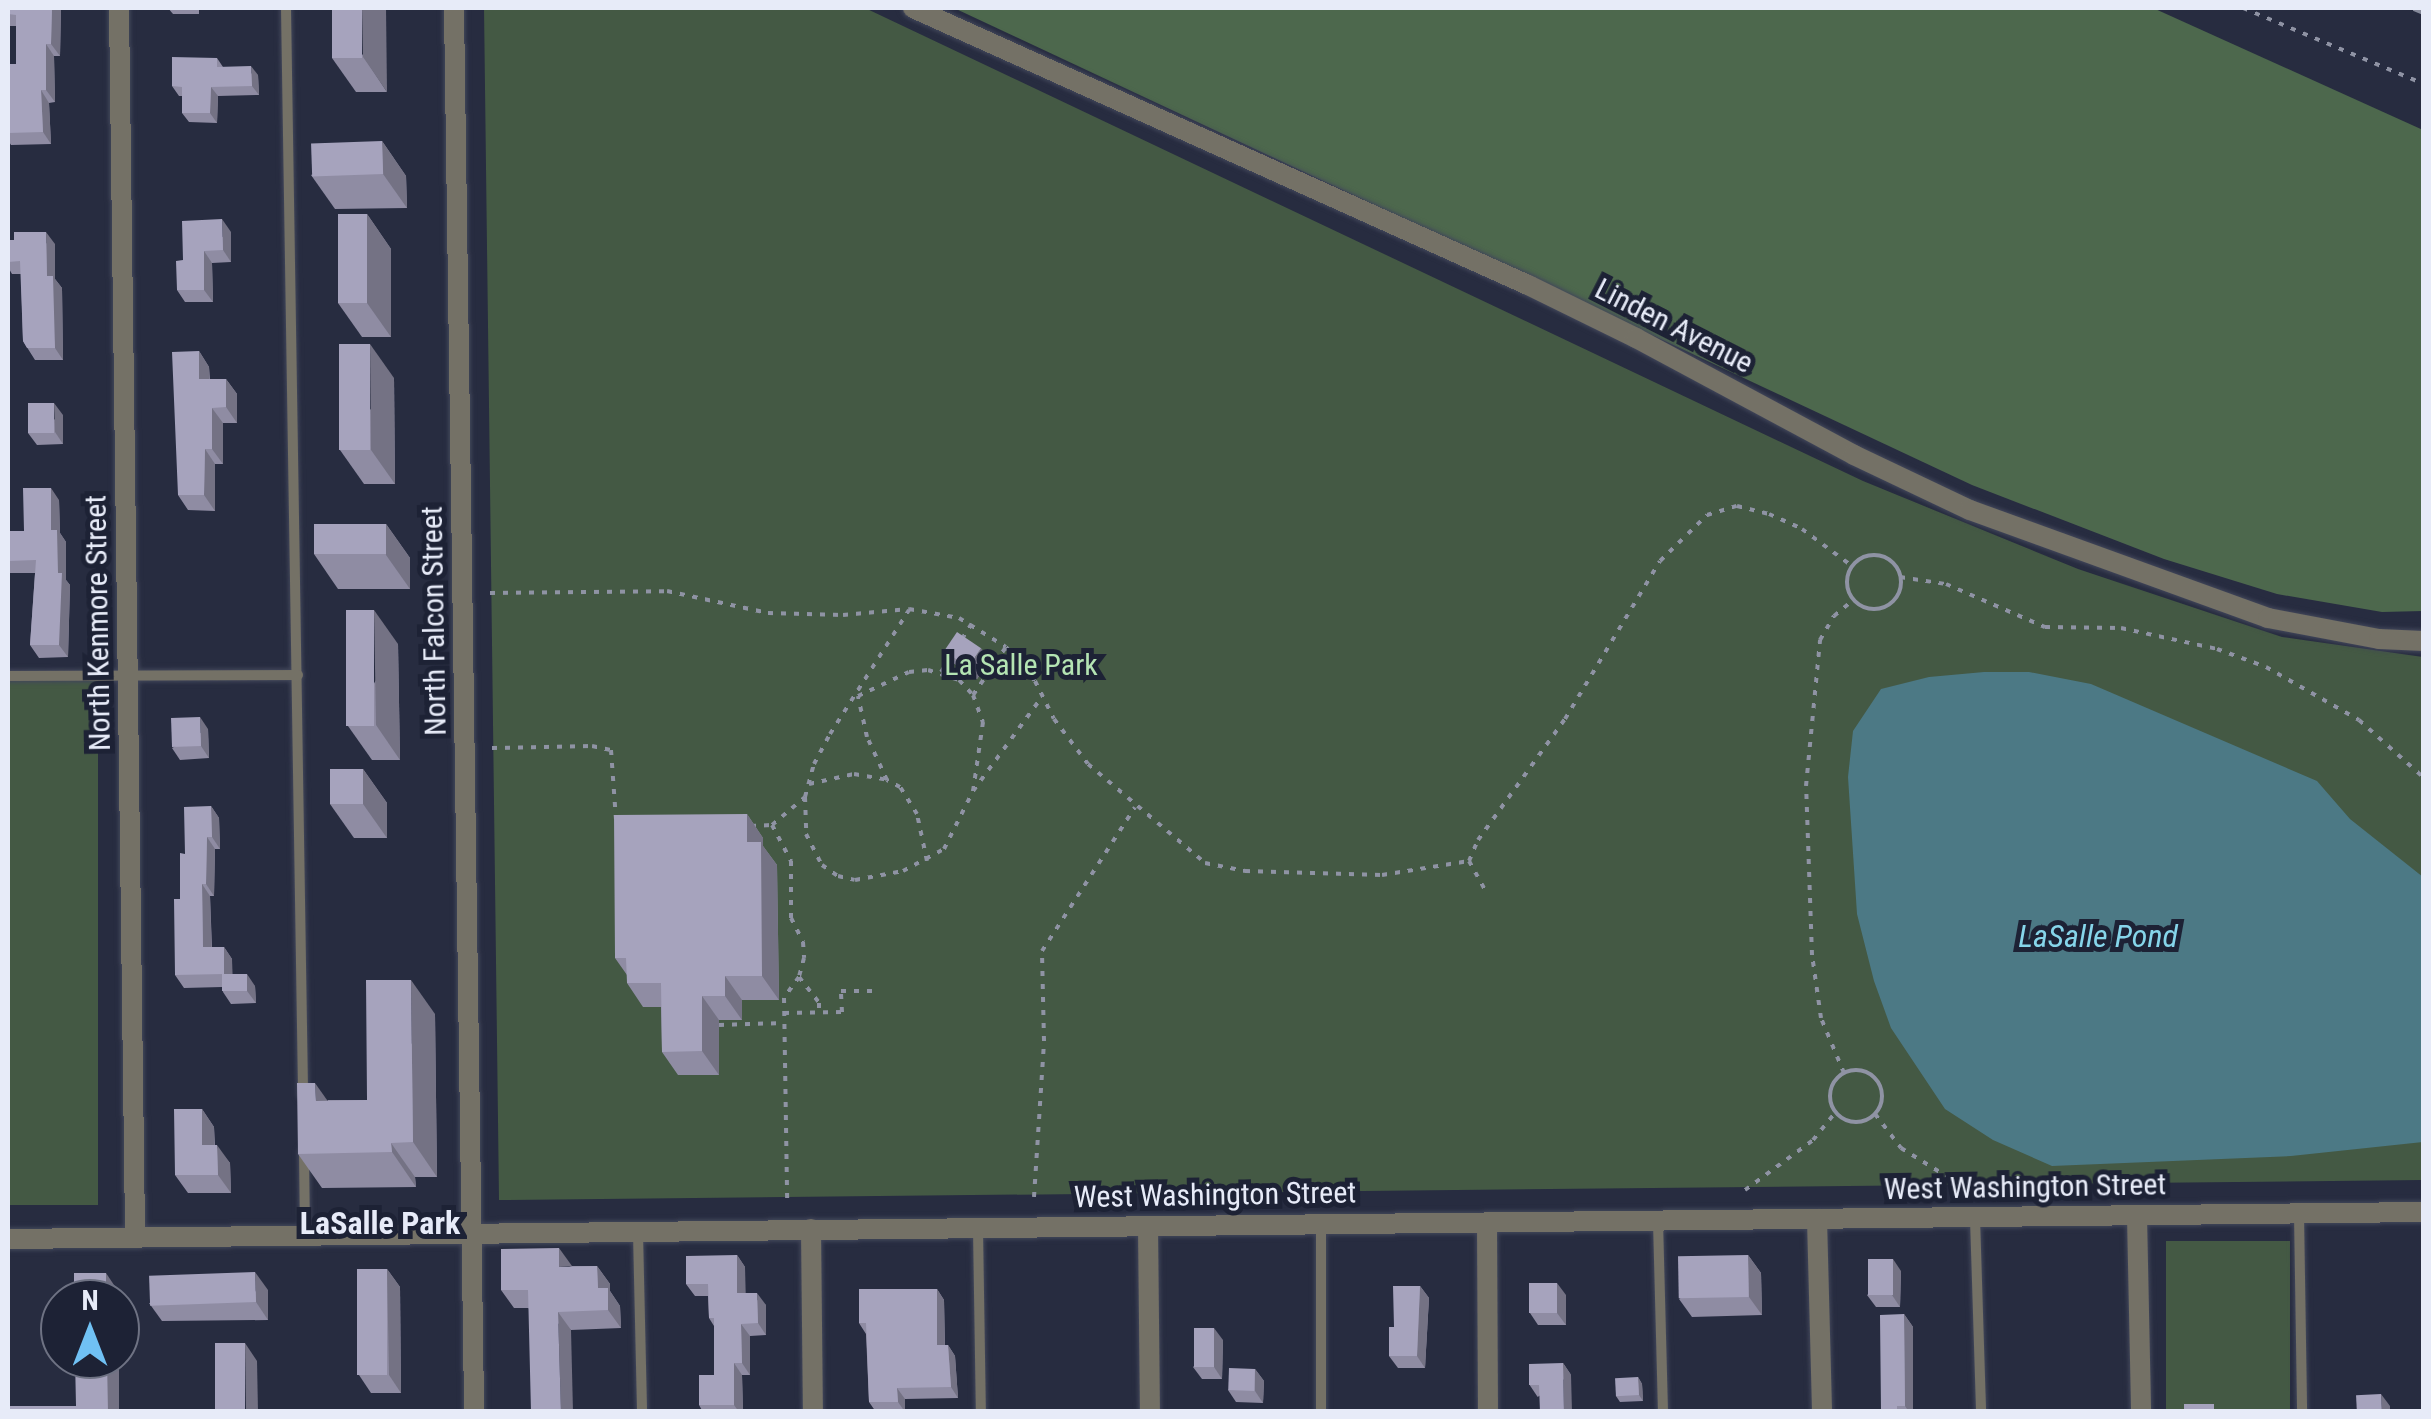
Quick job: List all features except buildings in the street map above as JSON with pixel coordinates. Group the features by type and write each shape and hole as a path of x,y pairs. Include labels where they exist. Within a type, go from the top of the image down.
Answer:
{"street":[{"name":"North Kenmore Street","path":"119,8 135,1237"},
{"name":"North Falcon Street","path":"454,8 474,1412"},
{"name":"Linden Avenue","path":"913,8 1528,285 1636,338 1854,456 1970,510 2268,618 2379,638 2424,641"},
{"name":"West Washington Street","path":"8,1239 2424,1212"},
{"path":"2137,1216 2141,1412"},
{"path":"1817,1219 1822,1412"},
{"path":"1487,1222 1488,1412"},
{"path":"1148,1226 1150,1412"},
{"path":"811,1229 813,1412"}],"lane":[{"path":"286,8 303,1100"},
{"path":"8,676 298,675"},
{"path":"304,1139 305,1236"},
{"path":"2299,1214 2302,1412"},
{"path":"1975,1218 1980,1412"},
{"path":"1658,1222 1662,1412"},
{"path":"1321,1224 1322,1412"},
{"path":"978,1228 981,1412"},
{"path":"638,1231 642,1412"}],"path":[{"path":"2242,8 2424,84"},
{"path":"1469,861 1489,824 1565,719 1638,592 1689,528 1722,508 1753,510 1802,529 1852,566"},
{"path":"1876,555 1892,562 1900,577 1898,594 1886,606 1869,609 1853,600 1846,583 1852,566 1876,555"},
{"path":"1900,577 1946,584 2045,627 2137,631 2217,649 2266,668 2359,720 2424,778"},
{"path":"490,594 668,591 768,613 812,616 909,610 972,623 1006,647 1088,764 1135,806 1159,820 1204,863 1220,868 1382,875 1469,861"},
{"path":"1844,1073 1821,1018 1812,955 1806,786 1820,640 1834,616 1853,600"},
{"path":"909,610 858,696 830,734 808,784 805,797 812,851 838,876 875,877 926,861 944,849 956,832 973,791 1043,697"},
{"path":"941,672 972,623"},
{"path":"973,695 1006,647"},
{"path":"858,696 909,672 941,672 959,680 973,695 983,722 973,791"},
{"path":"858,696 867,737 888,780"},
{"path":"492,748 592,746 612,750 616,826"},
{"path":"808,784 854,774 888,780 900,787 917,814 926,861"},
{"path":"733,826 772,826 805,797"},
{"path":"1034,1198 1044,1041 1042,951 1135,806"},
{"path":"772,826 791,862 792,926 803,942 799,977 784,998 787,1200"},
{"path":"1469,861 1486,892"},
{"path":"799,977 819,1003 819,1012"},
{"path":"784,1013 842,1012 842,991 877,990"},
{"path":"719,1024 784,1024"},
{"path":"1860,1070 1874,1077 1882,1091 1875,1114 1850,1121 1836,1112 1830,1095 1844,1073 1860,1070"},
{"path":"1745,1190 1813,1140 1836,1112"},
{"path":"1875,1114 1902,1148 1964,1187"}],"green space":[{"name":"La Salle Park","path":"484,8 865,8 1863,481 2078,569 2282,637 2423,657 2423,1180 499,1200"},
{"path":"8,680 98,680 98,1205 8,1205"},
{"path":"2166,1241 2290,1241 2290,1411 2166,1411"}],"shaded area":[{"path":"954,8 2153,8 2423,130 2423,611 2382,612 2277,594 2164,559 1972,485"}],"water":[{"name":"LaSalle Pond","path":"2029,672 2091,684 2317,781 2350,819 2423,877 2423,1142 2291,1156 2052,1166 1993,1140 1945,1109 1891,1028 1874,981 1857,914 1848,777 1853,731 1881,689 1929,677"}],"railway":[{"path":"2414,8 2424,12"}],"district":[{"name":"LaSalle Park","path":"380,1223"}]}
